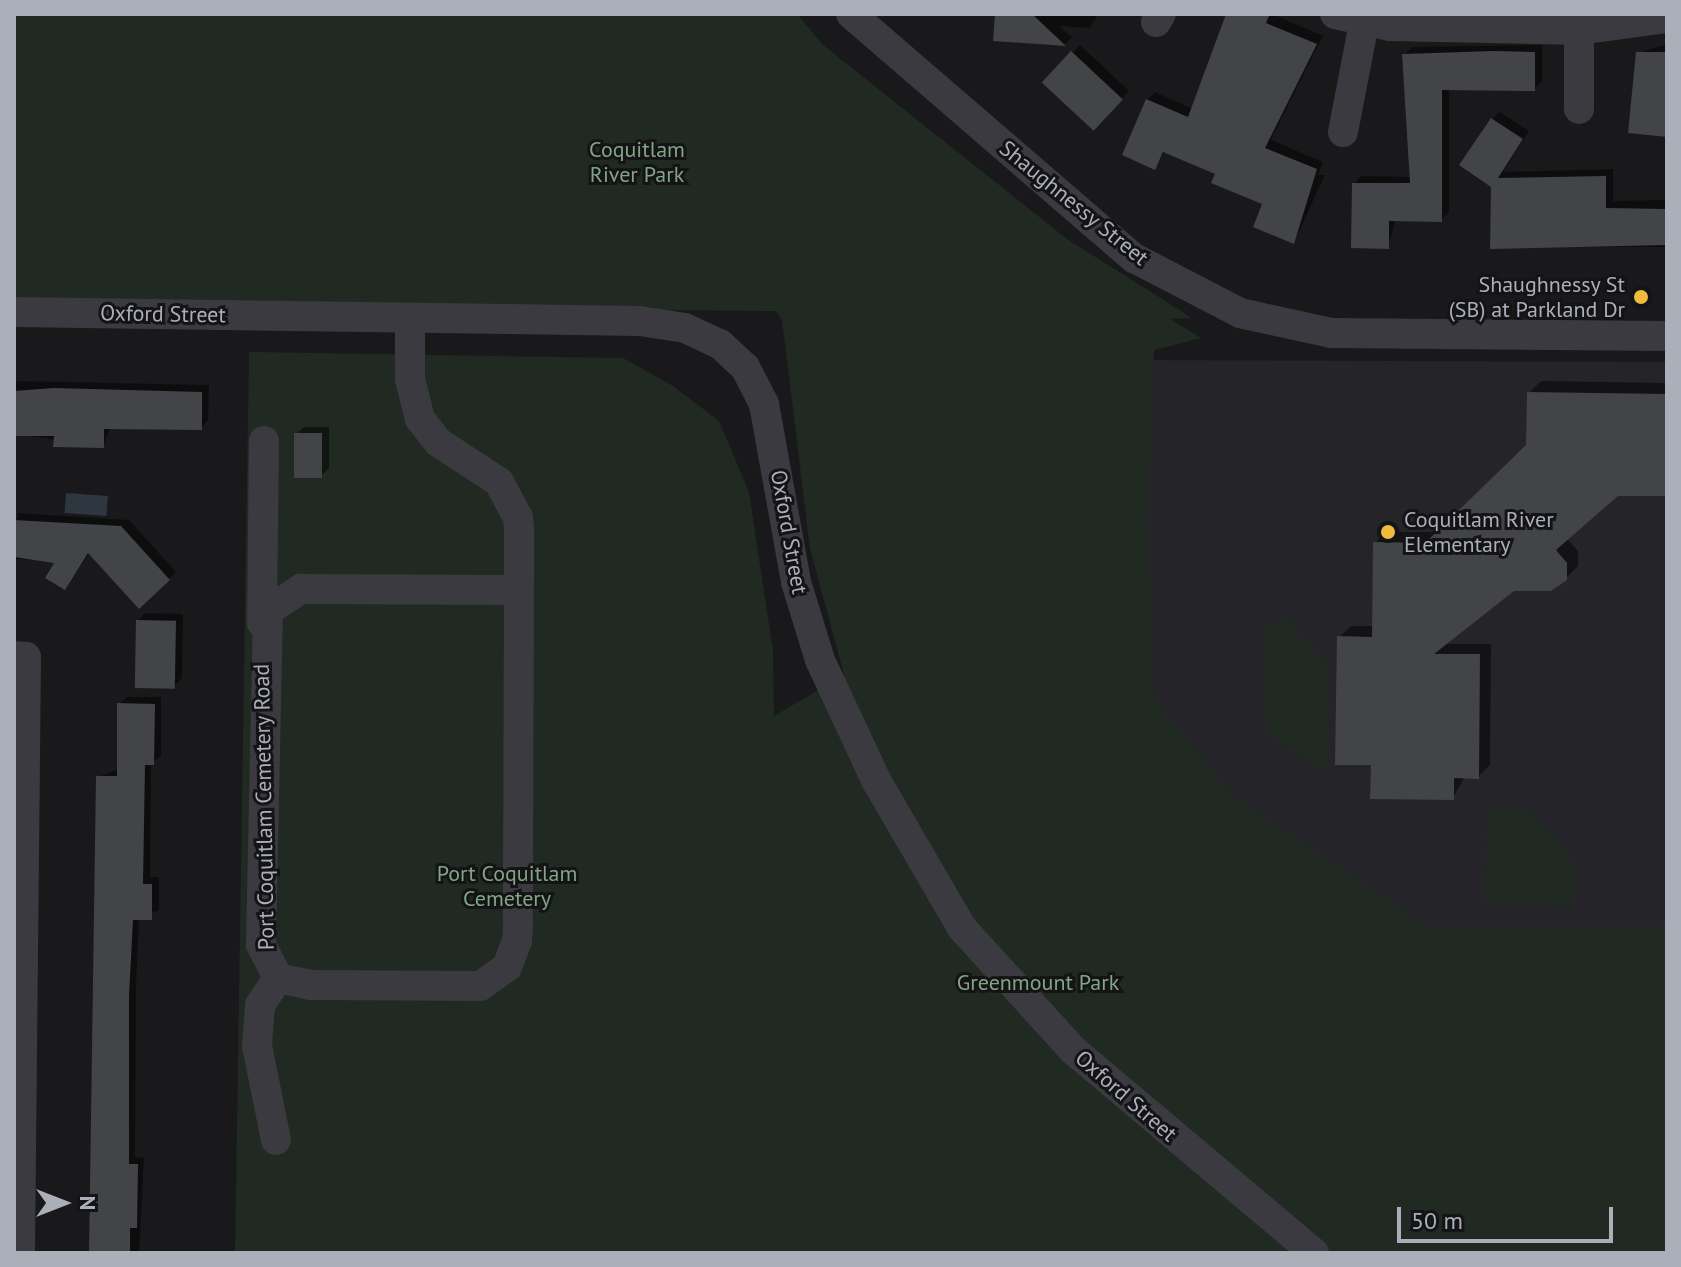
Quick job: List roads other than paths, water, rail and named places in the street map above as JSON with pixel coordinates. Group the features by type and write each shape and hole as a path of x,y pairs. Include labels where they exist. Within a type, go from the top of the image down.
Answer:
{"street":[{"name":"Shaughnessy Street","path":"851,14 1134,258 1240,313 1331,333 1667,336"},
{"path":"1343,132 1350,19 1579,30 1667,18"},
{"path":"1579,30 1579,109"},
{"name":"Oxford Street","path":"14,312 655,322 707,336 737,358 764,404 796,582 820,660 941,896 1032,1012 1314,1253"},
{"name":"Port Coquitlam Cemetery Road","path":"410,318 414,408 438,442 511,497 519,590 518,926 507,967 480,986 311,985 278,978 261,944 262,637 274,603 301,589 519,590"},
{"path":"262,637 264,441"},
{"path":"20,656 20,1253"},
{"path":"276,1140 257,1046 260,1005 278,978"}],"place":[{"name":"Shaughnessy St (SB) at Parkland Dr","path":"1641,297"},
{"name":"Coquitlam River Elementary","path":"1388,532"}],"park label":[{"name":"Coquitlam River Park","path":"637,162"},
{"name":"Port Coquitlam Cemetery","path":"507,886"},
{"name":"Greenmount Park","path":"1038,983"}]}
